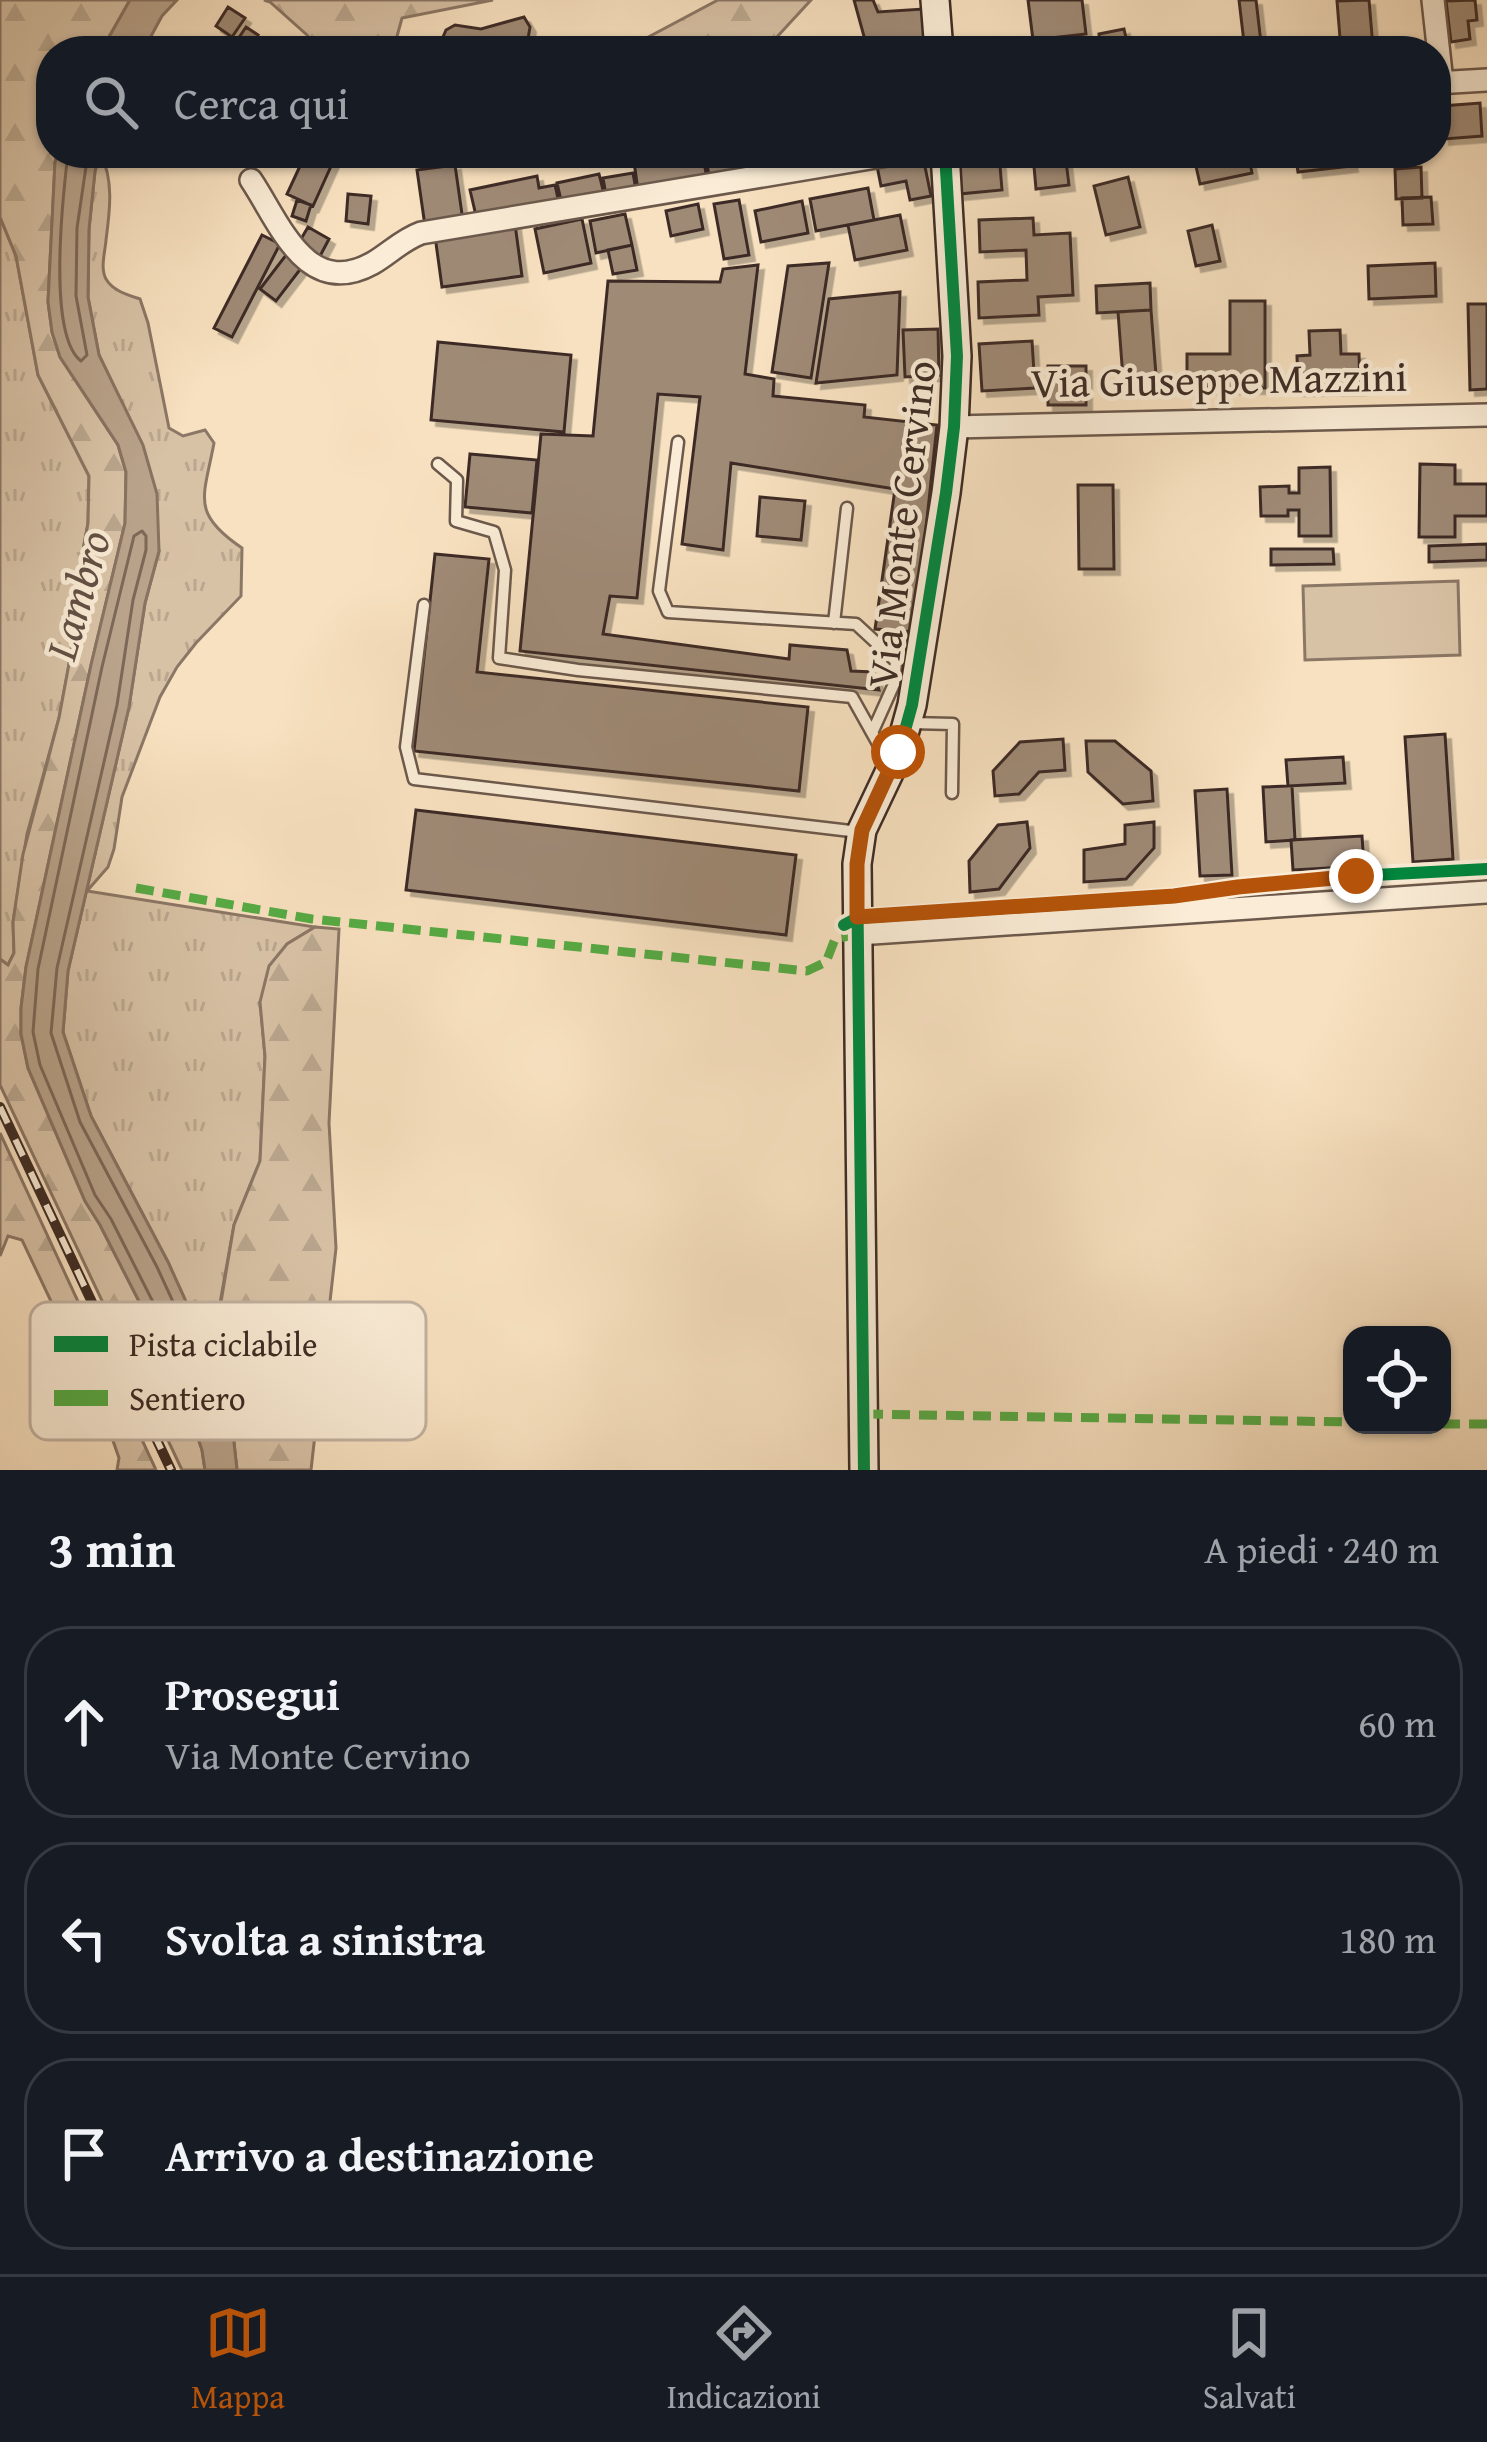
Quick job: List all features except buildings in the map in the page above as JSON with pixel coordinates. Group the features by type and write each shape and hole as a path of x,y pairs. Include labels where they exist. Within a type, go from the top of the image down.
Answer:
{"street":[{"path":"935,0 937,36"},
{"path":"1433,0 1436,36"},
{"path":"1451,82 1487,80"},
{"path":"250,180 301,258 315,267 342,271 375,262 421,233 810,168"},
{"name":"Via Monte Cervino","path":"864,1470 857,864 862,832 908,723 946,493 958,356 946,168"},
{"name":"Via Giuseppe Mazzini","path":"954,428 1487,415"},
{"path":"858,934 1487,892"}],"lane":[{"path":"677,442 659,591 668,612 856,624 896,662 894,684 872,733"},
{"path":"438,464 457,479 456,520 494,532 505,570 499,658 852,697 892,767"},
{"path":"834,622 847,508"},
{"path":"424,605 406,747 414,779 862,832"},
{"path":"908,723 953,724 952,793"}],"green space":[{"path":"0,0 130,0 110,36 36,36 36,168 55,168 48,302 52,332 60,357 118,445 126,472 125,523 26,967 21,1034 28,1068 85,1201 139,1302 103,1302 0,1085 0,959 8,965 14,953 13,922 23,854 59,718 77,621 89,476 38,375 16,256 0,217"},
{"path":"264,0 493,0 402,18 397,36 308,36"},
{"path":"718,0 811,0 778,36 650,36"},
{"path":"105,168 110,195 104,275 117,290 140,299 169,428 183,436 205,430 214,443 205,503 214,524 242,548 241,596 196,643 160,697 122,797 108,867 87,891 315,927 287,944 260,1002 265,1056 260,1161 234,1225 220,1302 186,1302 91,1116 63,1032 68,971 129,707 145,603 159,551 118,395 99,355 88,297 95,171"},
{"path":"0,217 16,256 38,375 89,476 77,621 59,718 27,834 13,922 14,953 8,965 0,959"},
{"path":"1458,581 1460,655 1305,660 1303,586"},
{"path":"315,927 339,929 329,1123 336,1248 330,1302 221,1302 234,1225 260,1161 265,1056 260,1002 269,966 287,944"},
{"path":"0,1133 78,1302 51,1302 22,1240 8,1236 0,1256"},
{"path":"113,1440 142,1440 156,1470 117,1470 119,1458"},
{"path":"168,1440 199,1440 205,1470 182,1470"},
{"path":"234,1440 314,1440 311,1470 237,1470"}],"water":[{"path":"130,0 177,0 151,36 110,36"},
{"path":"55,168 96,168 88,297 99,355 143,445 157,494 159,551 145,603 129,707 68,971 63,1032 91,1116 186,1302 139,1302 85,1201 28,1068 21,1034 26,967 125,523 126,472 118,445 60,357 48,302"},
{"path":"199,1440 234,1440 237,1470 205,1470"}],"railway":[{"path":"0,1107 92,1302"},
{"path":"157,1440 171,1470"}],"marked path":[{"path":"136,888 312,919 807,971 826,962 835,939 858,934"},
{"path":"865,1414 1343,1422"},
{"path":"1451,1424 1487,1424"}],"cycle path":[{"path":"864,1470 857,864 862,830 899,752 912,705 946,493 957,356 946,168"},
{"path":"844,925 857,918 1174,897 1356,876 1487,869"}],"route":[{"path":"898,752 862,830 857,917 1174,896 1356,876"}],"water label":[{"name":"Lambro","path":"77,595"}]}
